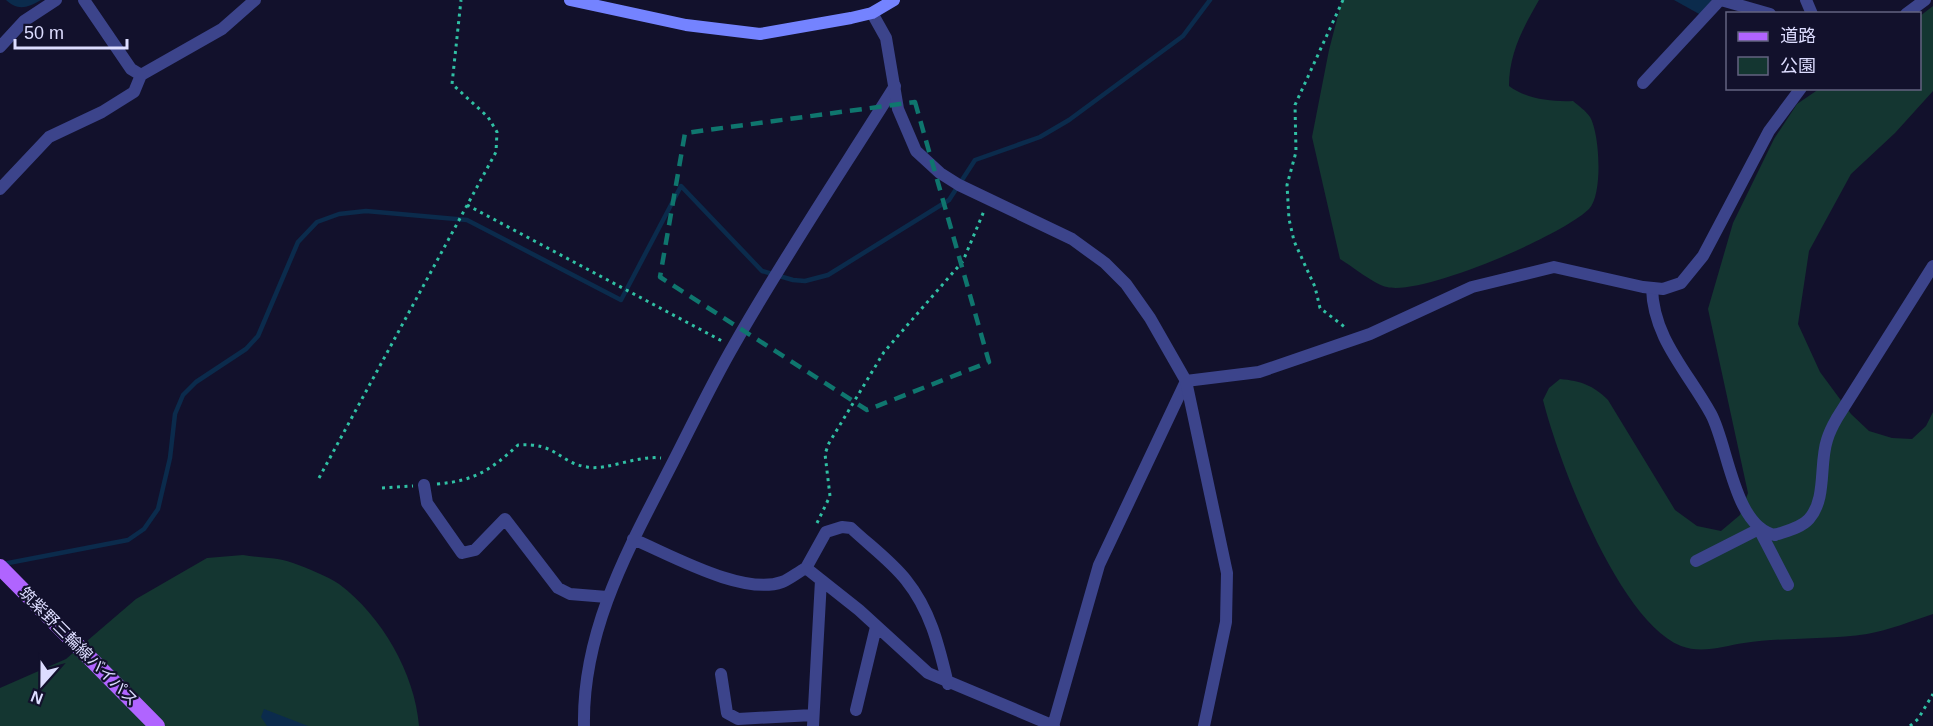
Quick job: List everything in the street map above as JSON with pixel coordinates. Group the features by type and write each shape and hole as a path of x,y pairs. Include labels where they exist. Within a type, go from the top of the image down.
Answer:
{"main road":[{"path":"570,0 686,25 760,34 805,28 872,13 894,0"},
{"name":"筑紫野三輪線バイパス","path":"0,567 157,726"}],"street":[{"path":"0,47 24,21 56,0"},
{"path":"84,0 131,69 141,75"},
{"path":"0,189 49,137 102,112 134,92 141,75 222,29 255,0"},
{"path":"1643,83 1721,0 1763,12"},
{"path":"1909,12 1925,0"},
{"path":"872,13 886,38 902,123 916,151 940,173 987,200 1072,239 1105,262 1126,284 1150,318 1186,381 1227,573 1226,621 1204,726"},
{"path":"584,726 588,664 607,597 633,539 733,347 788,253 895,86"},
{"path":"1186,381 1259,372 1360,338 1472,287 1554,267 1652,288 1663,289 1681,283 1703,256 1769,131 1800,90"},
{"path":"1696,561 1759,529 1775,535 1808,520 1818,497 1826,441 1836,418 1933,266"},
{"path":"1652,288 1653,309 1674,359 1713,417 1731,478 1788,585"},
{"path":"806,568 911,660 948,684 1054,726 1081,619 1099,565 1115,525 1186,381"},
{"path":"423,485 427,503 462,553 475,550 504,519 558,588 570,594 607,597"},
{"path":"633,539 741,584 762,585 782,582 806,568 813,551 826,532 842,527 851,528 895,567 920,601 932,624 948,684"},
{"path":"721,674 727,713 738,719 813,720 821,580"},
{"path":"856,710 876,627"}],"path":[{"path":"319,478 496,152 497,132 488,117 452,84 461,0"},
{"path":"1343,0 1295,105 1296,152 1287,185 1287,201 1294,241 1315,287 1320,308 1360,338"},
{"path":"813,551 812,541 817,521 830,496 825,454 829,443 884,352 963,261 987,200"},
{"path":"467,205 733,347"},
{"path":"382,488 423,485 479,476 495,466 518,445 547,446 587,467 631,459 659,457 673,462"},
{"path":"1910,726 1918,719 1933,694"}],"highlighted area":[{"path":"915,102 989,362 867,410 660,277 685,133"}],"green space":[{"path":"1342,0 1539,0 1522,31 1514,52 1509,86 1523,94 1540,99 1573,101 1590,117 1598,150 1598,178 1593,202 1589,209 1552,233 1523,247 1492,261 1430,282 1405,287 1382,286 1340,259 1312,137 1329,50"},
{"path":"1933,6 1933,91 1895,133 1851,174 1809,251 1798,324 1820,372 1851,414 1869,431 1892,438 1912,439 1926,426 1933,412 1933,614 1867,634 1759,641 1713,649 1681,646 1658,631 1636,606 1614,574 1577,499 1543,400 1549,388 1560,379 1592,387 1608,400 1675,510 1697,526 1721,531 1740,515 1748,493 1708,309 1733,223 1774,139 1797,104 1818,90 1921,90 1921,15"},
{"path":"243,555 299,565 334,581 355,597 382,629 394,648 411,686 419,726 0,726 0,688 66,659 136,599 207,558"}],"water":[{"path":"6,0 41,0 19,7"},
{"path":"1674,0 1712,0 1701,15"},
{"path":"264,709 308,726 267,726 261,717"}],"waterway":[{"path":"3,564 128,540 144,529 158,509 170,458 175,414 183,395 196,382 246,349 258,336 298,242 317,222 339,214 366,211 467,220 621,300 681,186 762,271 805,281 828,275 949,200 975,160 1040,137 1069,120 1183,36 1210,0"}]}
